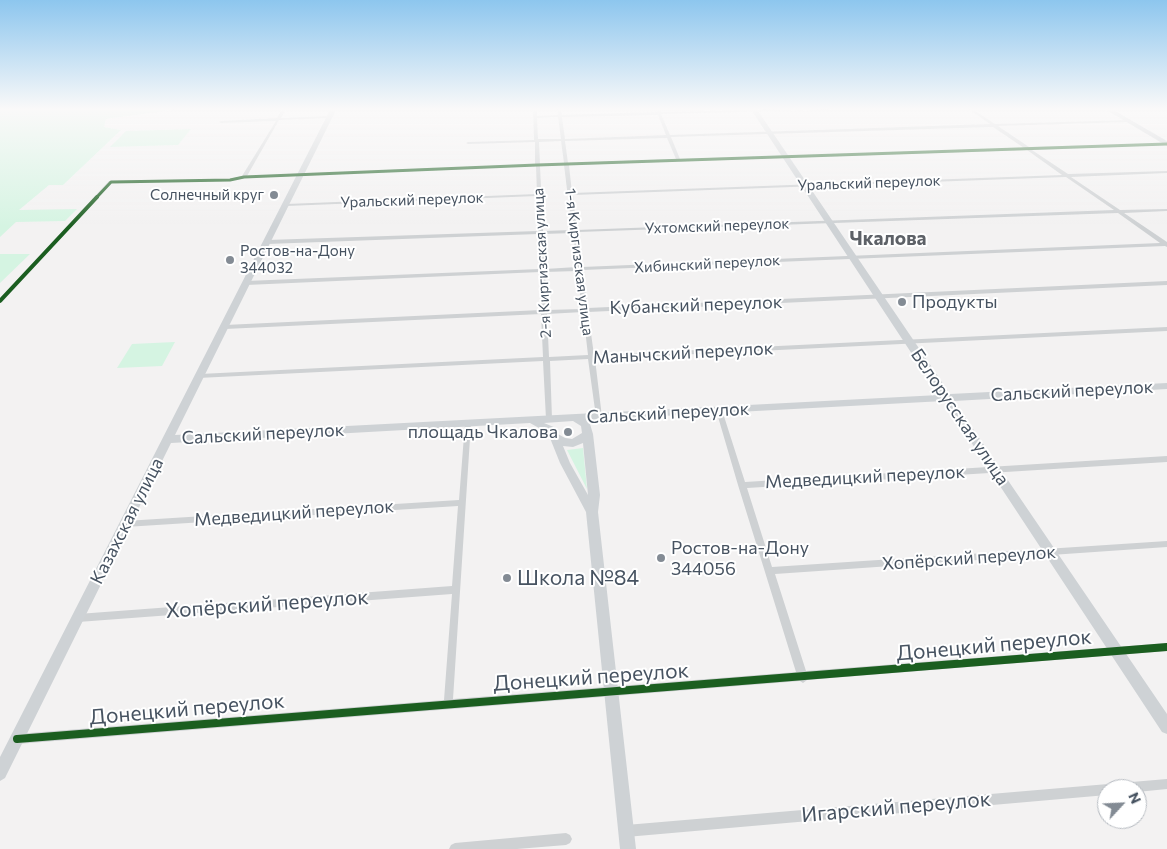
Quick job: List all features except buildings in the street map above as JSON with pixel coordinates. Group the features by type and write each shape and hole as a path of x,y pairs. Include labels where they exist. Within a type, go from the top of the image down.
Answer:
{"main road":[{"name":"Казахская улица","path":"0,773 314,148"},
{"name":"Белорусская улица","path":"780,148 1167,727"},
{"name":"Сальский переулок","path":"168,439 614,417 1167,386"},
{"path":"530,420 553,433 563,442 572,443 581,440 588,432 614,417"},
{"path":"592,512 565,463 553,433 556,422 571,418 583,422 588,432 594,495 592,512 628,849"}],"street":[{"path":"244,177 262,148"},
{"name":"2-я Киргизская улица","path":"536,148 549,419"},
{"name":"1-я Киргизская улица","path":"564,148 599,417"},
{"path":"673,148 678,160"},
{"path":"0,301 111,182 222,180 244,177 537,165 1066,148"},
{"path":"1028,149 1166,244"},
{"name":"Уральский переулок","path":"570,194 1167,172"},
{"name":"Уральский переулок","path":"286,205 538,195"},
{"name":"Ухтомский переулок","path":"267,242 1167,210"},
{"name":"Хибинский переулок","path":"246,284 1166,244"},
{"name":"Кубанский переулок","path":"224,327 1167,283"},
{"name":"Манычский переулок","path":"200,376 911,343 1167,329"},
{"path":"719,410 771,572 802,678"},
{"path":"448,705 468,423"},
{"name":"Медведицкий переулок","path":"742,484 1167,459"},
{"name":"Медведицкий переулок","path":"125,524 462,503"},
{"name":"Хопёрский переулок","path":"771,572 1167,544"},
{"name":"Хопёрский переулок","path":"78,618 456,590"},
{"name":"Донецкий переулок","path":"17,740 1167,648"},
{"name":"Игарский переулок","path":"626,831 1167,784"},
{"path":"455,849 566,839"}],"green space":[{"path":"0,148 102,148 63,185 49,185 19,210 77,209 65,221 16,222 0,237"},
{"path":"0,254 30,254 0,283"},
{"path":"175,342 162,366 117,368 132,344"},
{"path":"583,448 587,489 567,450"}],"cycle path":[{"path":"0,301 111,182 230,180 244,177 537,165 1058,148"},
{"path":"17,739 1167,647"}],"place":[{"name":"Солнечный круг","path":"274,195"},
{"name":"Ростов-на-Дону 344032","path":"230,260"},
{"name":"Продукты","path":"902,302"},
{"name":"площадь Чкалова","path":"568,432"},
{"name":"Ростов-на-Дону 344056","path":"661,558"},
{"name":"Школа №84","path":"507,578"}],"district":[{"name":"Чкалова","path":"888,239"}]}
